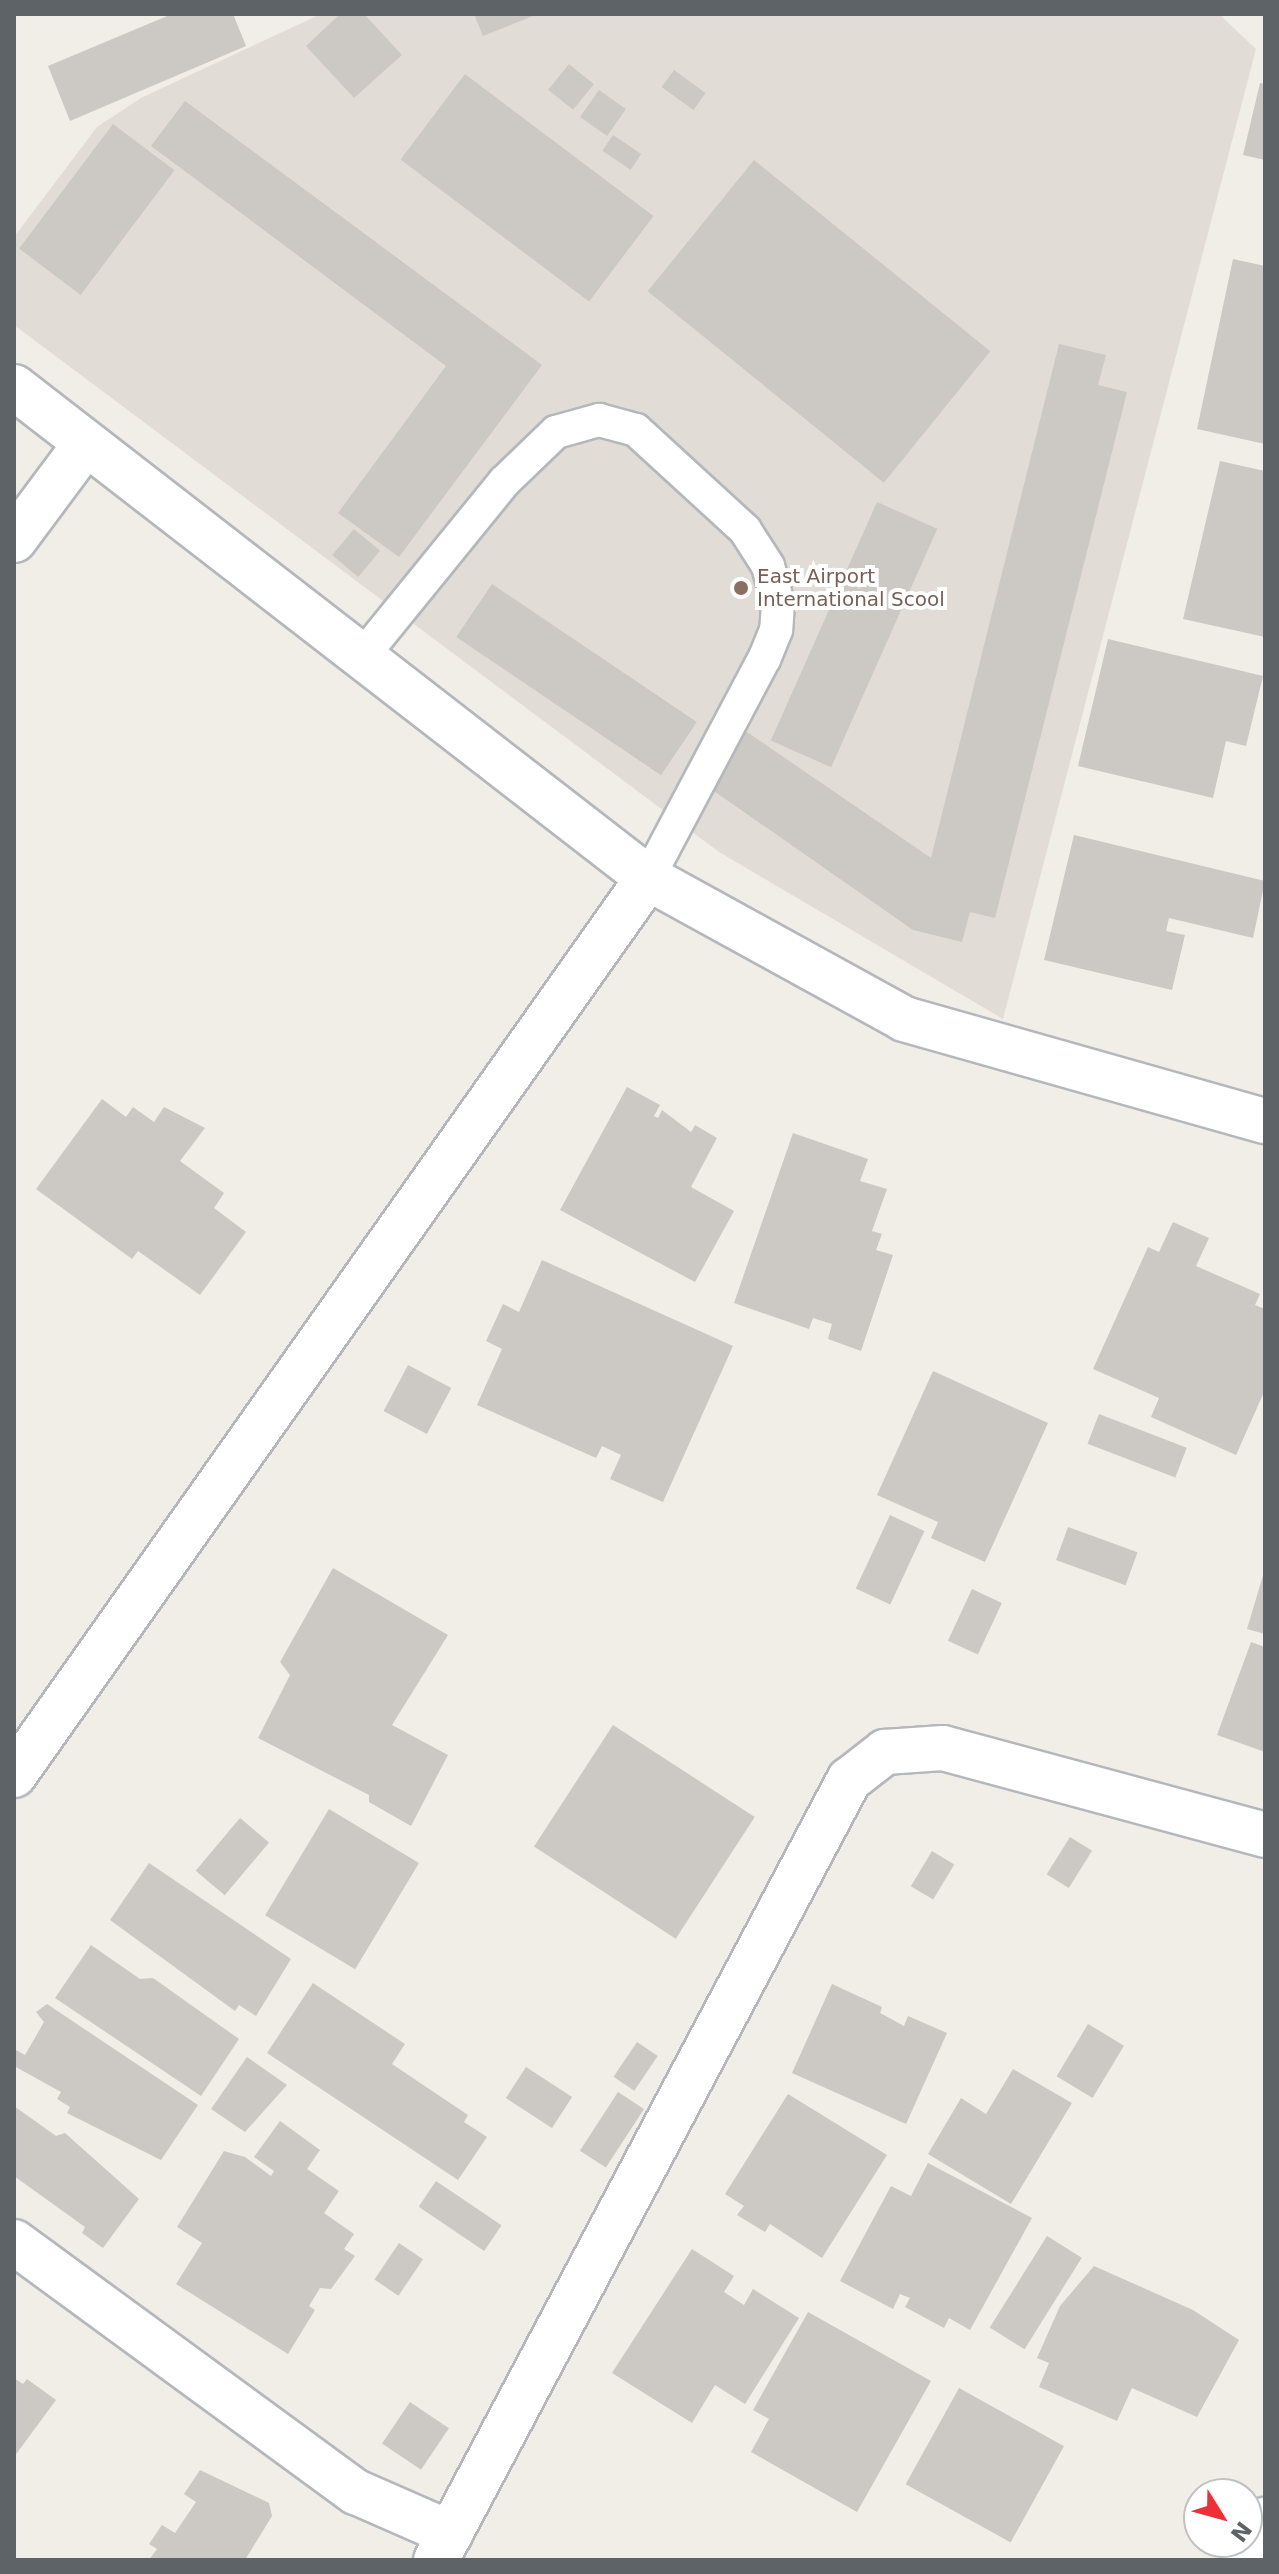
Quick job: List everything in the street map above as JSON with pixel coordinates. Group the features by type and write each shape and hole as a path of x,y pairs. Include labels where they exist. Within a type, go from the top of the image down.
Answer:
{"street":[{"path":"14,387 84,446 648,878 904,1019 1265,1121"},
{"path":"14,540 84,446"},
{"path":"14,1775 648,878"},
{"path":"14,2242 356,2492 443,2547 849,1780 885,1752 943,1748 1265,1835"},
{"path":"1243,2560 1265,2520"}],"lane":[{"path":"361,658 504,482 556,432 599,420 636,430 745,530 768,566 778,604 776,630 764,659 648,878"}],"shaded area":[{"name":"East Airport International Scool","path":"321,14 1219,14 1256,49 1003,1019 719,852 14,325 14,237 97,127 141,98"}],"building":[{"path":"172,14 233,14 246,46 70,121 48,66"},
{"path":"340,14 364,14 402,55 354,98 306,46"},
{"path":"474,14 538,14 483,36"},
{"path":"569,64 594,84 573,110 548,90"},
{"path":"674,70 706,93 693,110 662,87"},
{"path":"465,74 653,216 589,301 401,159"},
{"path":"1260,83 1265,84 1265,160 1243,155"},
{"path":"599,90 626,109 607,136 580,117"},
{"path":"185,101 542,365 399,557 338,513 446,366 151,146"},
{"path":"113,124 174,170 81,295 19,249"},
{"path":"613,135 641,154 631,170 602,151"},
{"path":"754,160 990,351 884,483 648,291"},
{"path":"1233,259 1265,266 1265,444 1197,429"},
{"path":"1059,344 1106,355 1098,385 1127,392 995,918 970,912 962,942 913,930 711,789 744,730 931,858"},
{"path":"1220,461 1265,471 1265,637 1183,619"},
{"path":"877,502 937,529 831,767 771,740"},
{"path":"354,529 380,551 358,577 332,555"},
{"path":"492,584 697,722 661,775 456,637"},
{"path":"1108,639 1263,676 1246,746 1226,741 1213,798 1078,766"},
{"path":"1074,835 1265,881 1253,938 1169,918 1166,931 1185,935 1172,990 1044,960"},
{"path":"627,1087 660,1105 654,1116 658,1118 662,1110 691,1132 695,1125 717,1138 691,1187 734,1211 695,1282 560,1210"},
{"path":"102,1099 126,1117 133,1107 154,1122 164,1107 205,1128 180,1161 224,1193 214,1208 246,1232 200,1295 138,1251 132,1259 36,1189"},
{"path":"793,1133 868,1159 860,1181 887,1189 872,1231 882,1234 876,1250 893,1255 861,1351 828,1339 832,1324 813,1318 809,1329 734,1303"},
{"path":"1173,1222 1209,1238 1196,1266 1260,1294 1255,1305 1265,1309 1265,1390 1236,1455 1151,1417 1159,1398 1093,1369 1148,1247 1159,1252"},
{"path":"542,1260 733,1346 663,1502 610,1479 621,1455 602,1446 596,1458 477,1405 502,1349 486,1341 503,1304 519,1312"},
{"path":"408,1365 451,1388 427,1434 384,1411"},
{"path":"933,1371 1048,1423 985,1562 931,1538 938,1522 877,1495"},
{"path":"1099,1414 1187,1448 1175,1478 1088,1444"},
{"path":"890,1515 924,1531 890,1604 856,1588"},
{"path":"1068,1527 1138,1552 1126,1585 1056,1560"},
{"path":"333,1568 448,1635 392,1725 448,1755 411,1826 369,1802 369,1795 258,1738 290,1675 280,1662"},
{"path":"1265,1572 1265,1634 1247,1629"},
{"path":"972,1589 1002,1603 978,1655 948,1641"},
{"path":"1251,1642 1265,1647 1265,1752 1217,1735"},
{"path":"613,1725 755,1817 676,1939 534,1847"},
{"path":"329,1809 419,1863 355,1969 265,1915"},
{"path":"240,1818 269,1842 225,1895 196,1871"},
{"path":"1070,1837 1092,1851 1069,1888 1047,1874"},
{"path":"932,1851 954,1864 933,1900 911,1886"},
{"path":"149,1863 291,1959 256,2016 239,2005 235,2011 110,1920"},
{"path":"91,1945 140,1979 153,1978 239,2039 201,2096 55,1998"},
{"path":"313,1983 405,2044 392,2064 468,2115 464,2122 487,2137 458,2180 267,2053"},
{"path":"832,1984 882,2007 880,2013 904,2026 908,2016 947,2033 906,2124 792,2073"},
{"path":"47,2004 198,2105 161,2160 67,2113 70,2107 57,2099 61,2092 14,2066 14,2049 25,2055 44,2022 36,2012"},
{"path":"1088,2024 1124,2046 1093,2098 1057,2076"},
{"path":"637,2042 658,2056 634,2091 614,2077"},
{"path":"247,2057 287,2085 245,2132 211,2109"},
{"path":"526,2067 572,2097 552,2128 506,2098"},
{"path":"1013,2069 1072,2103 1011,2204 928,2154 961,2098 986,2114"},
{"path":"618,2092 644,2109 606,2168 580,2151"},
{"path":"788,2094 887,2155 822,2258 770,2224 765,2232 737,2215 744,2206 725,2194"},
{"path":"14,2106 56,2136 65,2133 139,2199 103,2248 82,2233 85,2227 14,2176"},
{"path":"280,2121 320,2150 307,2169 339,2191 324,2213 354,2234 344,2249 355,2256 331,2289 320,2288 309,2306 315,2310 288,2354 176,2284 202,2243 177,2227 224,2151 245,2157 271,2176 274,2171 254,2157"},
{"path":"928,2163 1032,2218 970,2330 949,2318 944,2328 905,2307 910,2298 900,2294 893,2309 840,2281 891,2186 911,2196"},
{"path":"436,2181 501,2225 484,2251 419,2207"},
{"path":"1047,2236 1082,2258 1025,2349 990,2328"},
{"path":"399,2243 423,2259 398,2296 374,2279"},
{"path":"692,2249 734,2276 724,2292 744,2305 753,2289 799,2318 745,2404 715,2385 692,2423 612,2373"},
{"path":"1094,2266 1193,2310 1239,2340 1197,2417 1132,2388 1117,2421 1039,2387 1049,2363 1037,2358 1060,2306"},
{"path":"808,2312 931,2381 857,2512 751,2452 769,2419 753,2410"},
{"path":"14,2378 23,2384 27,2379 56,2400 14,2457"},
{"path":"959,2388 1064,2446 1011,2542 906,2484"},
{"path":"410,2402 449,2428 421,2470 382,2443"},
{"path":"200,2470 269,2503 272,2516 245,2560 149,2560 157,2549 149,2544 162,2525 175,2533 196,2502 184,2494"}],"place":[{"name":"East Airport International Scool","path":"741,588"}]}
